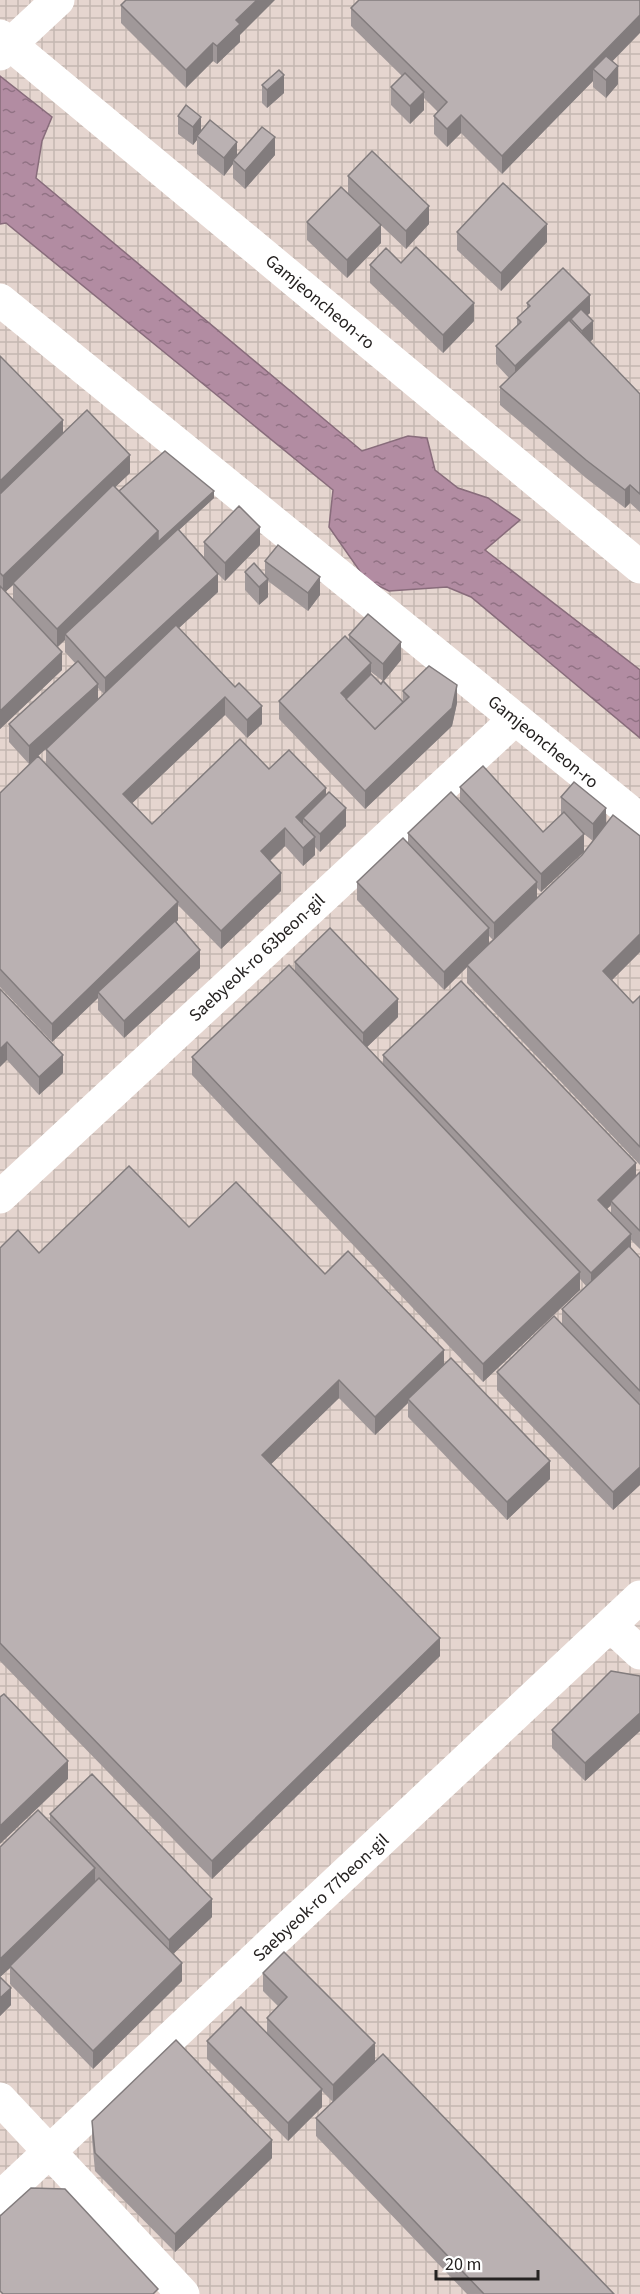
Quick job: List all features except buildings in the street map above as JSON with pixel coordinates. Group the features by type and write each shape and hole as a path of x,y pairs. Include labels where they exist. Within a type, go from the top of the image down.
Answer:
{"street":[{"path":"3,45 57,0"},
{"name":"Gamjeoncheon-ro","path":"3,45 640,567"},
{"name":"Gamjeoncheon-ro","path":"0,300 640,820"},
{"name":"Saebyeok-ro 63beon-gil","path":"0,1197 515,719"},
{"name":"Saebyeok-ro 77beon-gil","path":"0,2198 640,1597"},
{"path":"611,1626 640,1653"},
{"path":"0,2099 183,2294"}],"shaded area":[{"path":"0,0 640,0 640,2294 0,2294"}],"water":[{"path":"0,76 52,117 42,141 36,178 362,451 408,436 427,438 435,470 458,488 488,498 520,520 485,550 640,670 640,738 471,597 447,587 389,591 366,580 329,527 333,490 6,223 0,224"}]}
